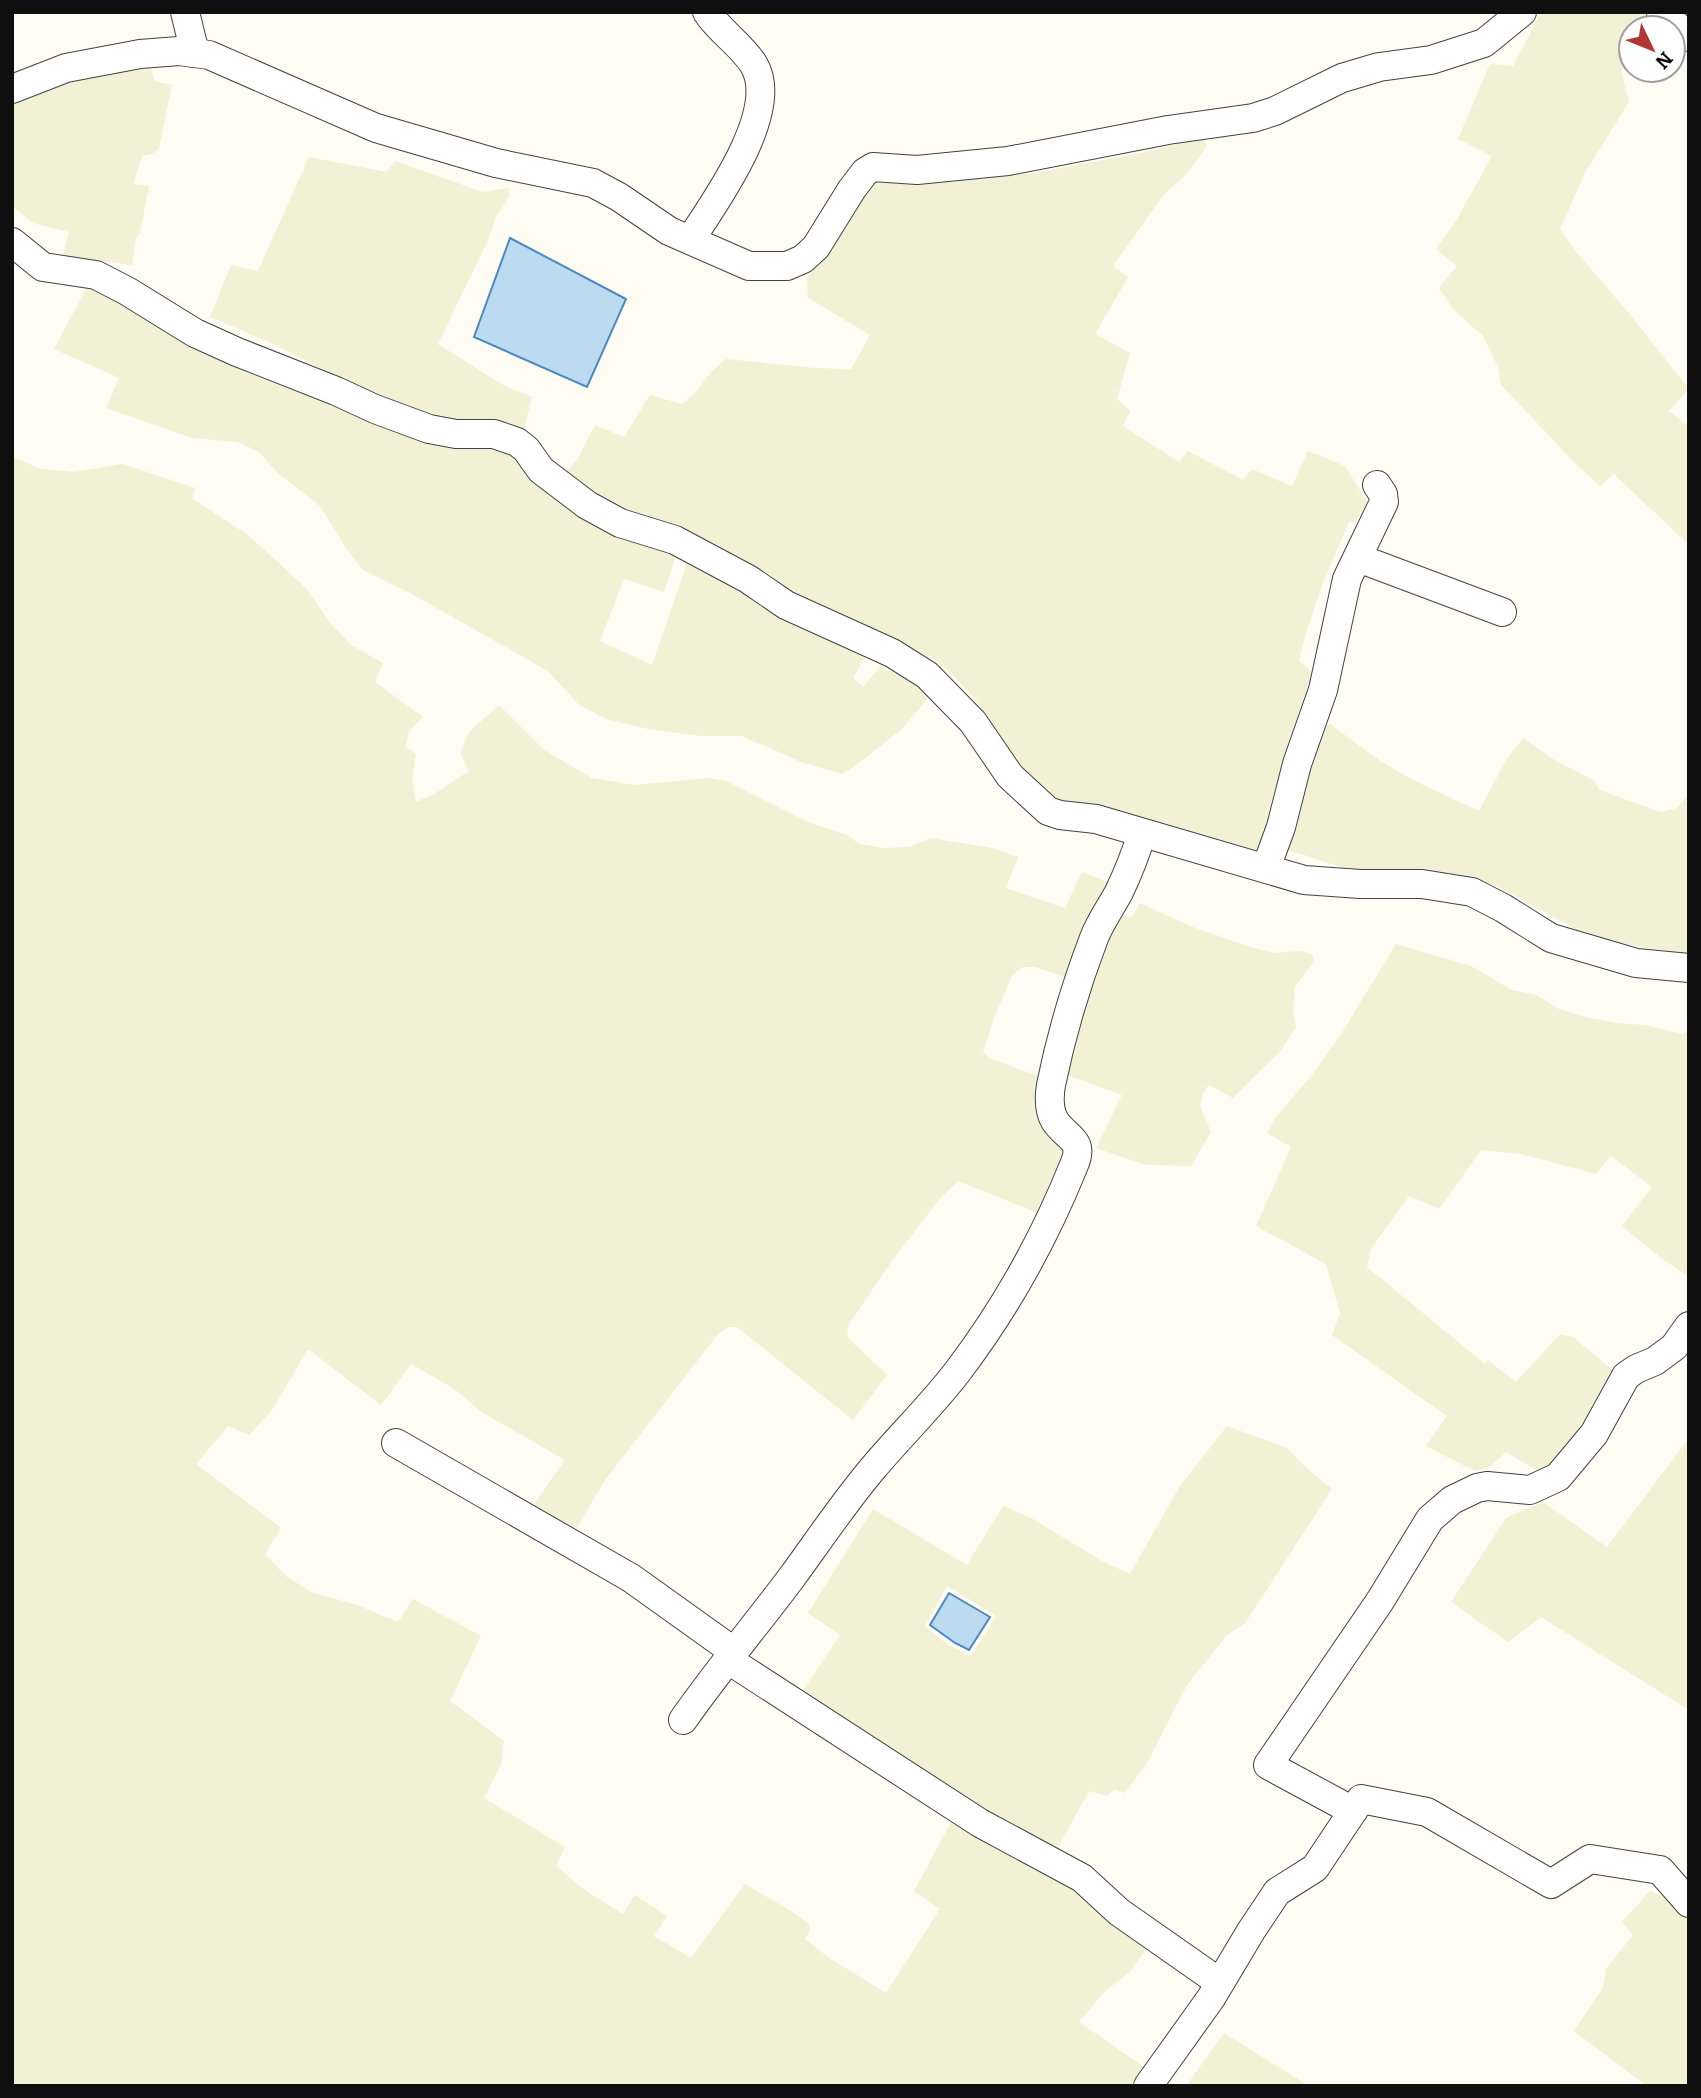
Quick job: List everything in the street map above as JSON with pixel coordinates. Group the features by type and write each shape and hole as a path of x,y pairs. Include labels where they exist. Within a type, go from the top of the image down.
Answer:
{"street":[{"path":"185,12 195,53"},
{"path":"690,240 733,171 747,142 761,95 758,73 753,63 707,12"},
{"path":"12,89 65,68 140,54 179,51 209,55 376,128 496,163 593,183 669,231 749,266 787,266 803,259 816,247 852,189 865,172 873,167 917,170 1008,161 1168,130 1253,118 1275,111 1342,78 1379,67 1431,60 1484,43 1522,12"},
{"path":"1661,12 1689,37"},
{"path":"12,242 43,267 96,275 195,332 375,409 429,429 456,434 494,434 517,442 526,449 541,470 587,505 620,523 675,540 748,579 786,605 892,653 927,675 973,722 1010,776 1048,811 1059,816 1097,819 1304,880 1360,884 1422,884 1472,892 1564,943 1636,963 1689,968"},
{"path":"1266,868 1281,827 1297,764 1323,690 1347,579 1384,502 1383,494 1377,485"},
{"path":"1358,558 1502,612"},
{"path":"684,1720 730,1655 874,1467 919,1419 959,1370 1025,1267 1056,1208 1078,1151 1077,1144 1056,1123 1051,1114 1051,1089 1058,1056 1094,937 1119,891 1142,833"},
{"path":"1353,1811 1268,1765 1373,1611 1430,1519 1452,1500 1477,1488 1488,1486 1531,1490 1558,1477 1594,1434 1626,1376 1655,1361 1674,1347 1689,1326"},
{"path":"396,1443 631,1578 730,1655 980,1823 1082,1878 1119,1912 1219,1982"},
{"path":"1148,2086 1211,1998 1277,1892 1315,1868 1361,1799 1427,1812 1551,1884 1590,1859 1660,1870 1689,1903"}],"green space":[{"path":"1541,12 1644,14 1617,14 1617,84 1624,84 1629,102 1586,171 1560,229 1689,389 1669,411 1689,427 1689,545 1614,474 1600,486 1573,461 1501,385 1498,367 1483,336 1454,310 1439,288 1457,266 1436,249 1456,221 1492,156 1458,139 1490,64 1513,66"},
{"path":"150,65 154,81 172,85 159,148 152,154 142,156 133,184 149,186 132,265 63,256 69,232 33,223 12,206 12,98 59,81"},
{"path":"1203,137 1207,146 1190,170 1162,197 1113,266 1128,277 1095,334 1130,353 1117,399 1130,411 1123,426 1179,462 1188,451 1243,480 1252,469 1292,486 1308,451 1345,466 1367,502 1356,522 1349,522 1322,585 1306,633 1299,661 1318,677 1265,857 1160,823 1070,804 1051,795 1021,768 974,698 947,669 929,656 834,616 638,515 584,492 562,477 577,460 595,425 624,437 650,395 682,404 726,359 851,369 870,335 808,298 807,278 869,185 878,181 1029,174 1156,150"},
{"path":"309,157 387,172 395,161 483,192 508,188 510,196 496,217 489,238 438,344 501,384 532,397 523,432 398,408 269,342 210,317 231,265 258,271"},
{"path":"87,287 477,442 506,451 530,467 537,483 576,515 676,556 664,592 624,579 600,641 652,665 687,563 714,574 803,628 865,658 853,678 863,687 880,667 918,683 928,698 902,729 842,774 801,762 742,736 702,736 648,729 606,719 579,705 548,671 410,593 363,570 320,506 278,473 259,452 237,442 192,438 106,408 119,378 54,349"},
{"path":"12,457 41,469 74,472 123,464 195,488 193,499 248,535 307,589 330,623 351,645 383,663 375,682 423,717 409,731 406,747 416,754 412,780 416,802 434,794 469,771 460,753 469,732 499,705 544,750 592,778 635,785 710,778 726,781 808,822 847,835 860,844 884,848 910,847 931,838 992,848 1018,857 1006,888 1065,908 1082,872 1111,883 1074,980 1035,967 1023,967 1013,974 983,1052 989,1058 1043,1078 1039,1122 1064,1149 1065,1157 1038,1213 958,1181 941,1197 894,1258 849,1324 847,1337 887,1375 853,1420 737,1327 729,1327 718,1334 605,1480 571,1538 528,1513 565,1460 483,1413 453,1388 411,1364 381,1405 308,1349 272,1410 249,1435 228,1426 196,1464 281,1528 265,1554 286,1576 311,1592 357,1605 398,1622 413,1599 481,1636 450,1701 504,1741 501,1765 484,1798 565,1847 556,1866 586,1891 623,1914 635,1895 667,1916 654,1936 691,1958 745,1884 809,1924 810,1931 805,1939 828,1957 886,1993 940,1909 914,1891 955,1815 1081,1887 1146,1950 1129,1973 1105,1991 1079,2022 1147,2069 1134,2086 12,2086"},
{"path":"1330,724 1379,760 1413,780 1479,811 1506,760 1523,738 1556,761 1595,781 1599,790 1661,812 1677,808 1689,794 1689,954 1648,949 1577,930 1497,886 1449,874 1350,870 1282,848 1324,726"},
{"path":"1140,903 1190,926 1244,945 1273,953 1301,951 1312,954 1314,961 1295,987 1293,1011 1296,1027 1281,1050 1233,1098 1209,1085 1203,1093 1200,1106 1211,1132 1191,1166 1146,1165 1096,1148 1122,1095 1062,1073 1077,1020 1118,912 1131,918"},
{"path":"1396,944 1471,966 1512,990 1536,995 1559,1009 1585,1017 1645,1025 1683,1034 1689,1031 1689,1277 1622,1226 1652,1187 1611,1156 1596,1174 1521,1154 1481,1150 1439,1209 1409,1196 1371,1249 1367,1267 1485,1364 1488,1360 1516,1382 1560,1334 1573,1337 1617,1374 1606,1401 1546,1476 1506,1452 1490,1467 1475,1471 1426,1446 1447,1416 1332,1335 1340,1313 1326,1264 1256,1226 1291,1147 1267,1133 1275,1118 1312,1075 1343,1031"},
{"path":"1227,1426 1287,1448 1332,1489 1245,1623 1227,1635 1187,1685 1147,1763 1125,1793 1114,1789 1107,1796 1089,1791 1055,1853 800,1695 840,1635 808,1613 873,1509 967,1565 1003,1506 1033,1519 1102,1561 1130,1574 1180,1486","holes":["947,1586 996,1616 971,1656 947,1644 925,1626"]},
{"path":"1689,1438 1689,1710 1541,1617 1508,1642 1451,1602 1506,1518 1543,1502 1607,1547"},
{"path":"1650,1891 1689,1908 1689,2086 1647,2086 1574,2031 1603,1988 1606,1969 1633,1935 1622,1922"},
{"path":"1224,2033 1293,2076 1308,2086 1186,2086"}],"water":[{"path":"510,238 626,299 587,387 474,337"},
{"path":"949,1593 990,1617 969,1650 930,1625"}]}
